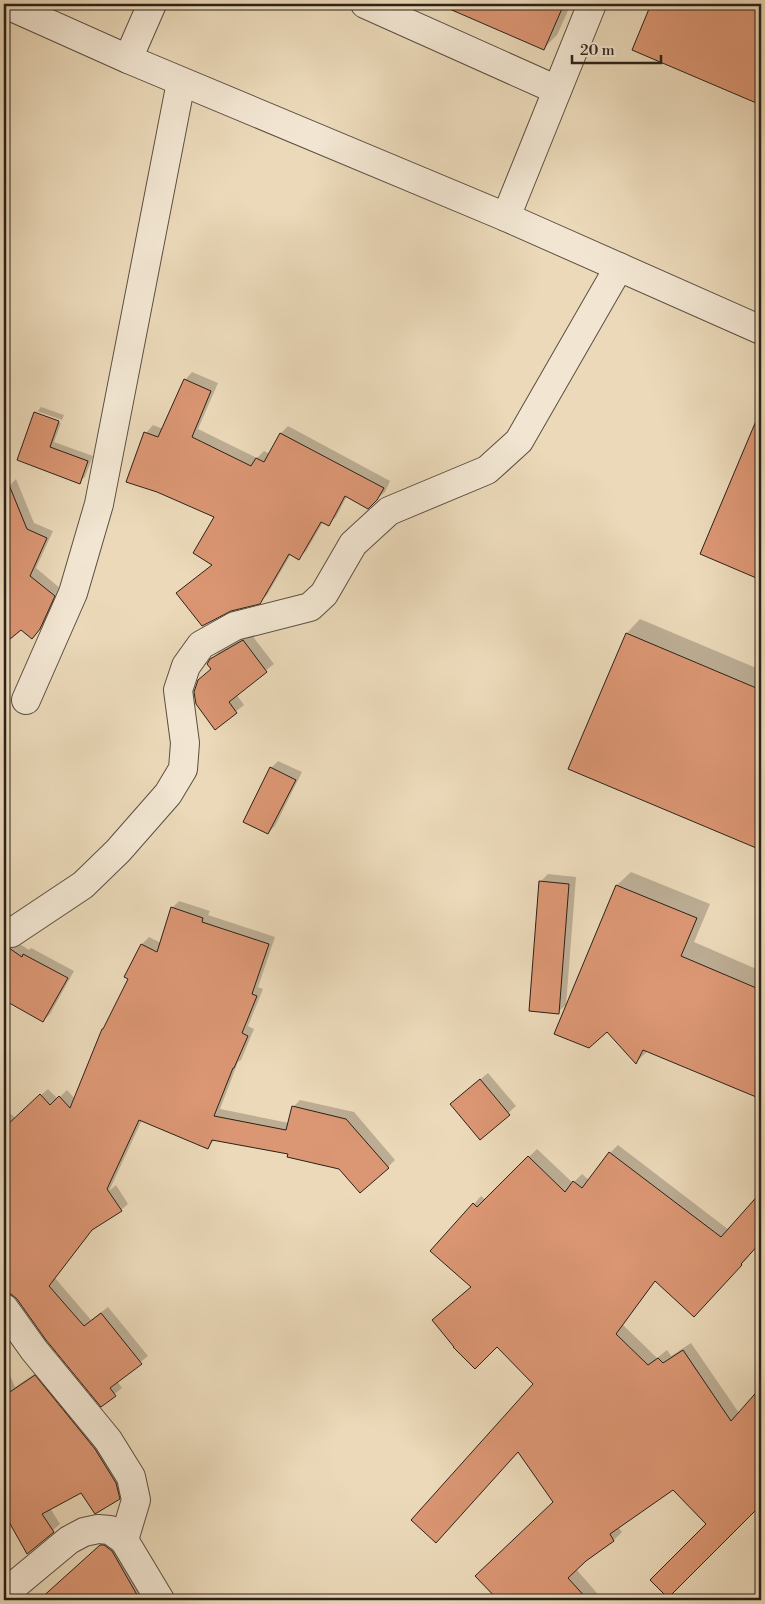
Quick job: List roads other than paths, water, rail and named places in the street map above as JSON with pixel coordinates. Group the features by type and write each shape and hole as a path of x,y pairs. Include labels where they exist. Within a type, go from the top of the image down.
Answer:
{"street":[{"path":"5,4 181,82 506,217 761,330"},
{"path":"128,59 152,4"},
{"path":"365,4 557,90"},
{"path":"506,217 592,4"},
{"path":"26,700 73,593 99,504 181,82"},
{"path":"11,933 83,885 118,851 168,794 183,769 185,743 178,690 186,666 202,645 236,626 310,607 324,594 353,544 389,511 487,470 519,441 619,267"},
{"path":"4,1308 34,1350 108,1440 131,1477 136,1500 124,1540"},
{"path":"4,1594 69,1540 84,1532 98,1529 110,1530 124,1540 160,1600"}]}
